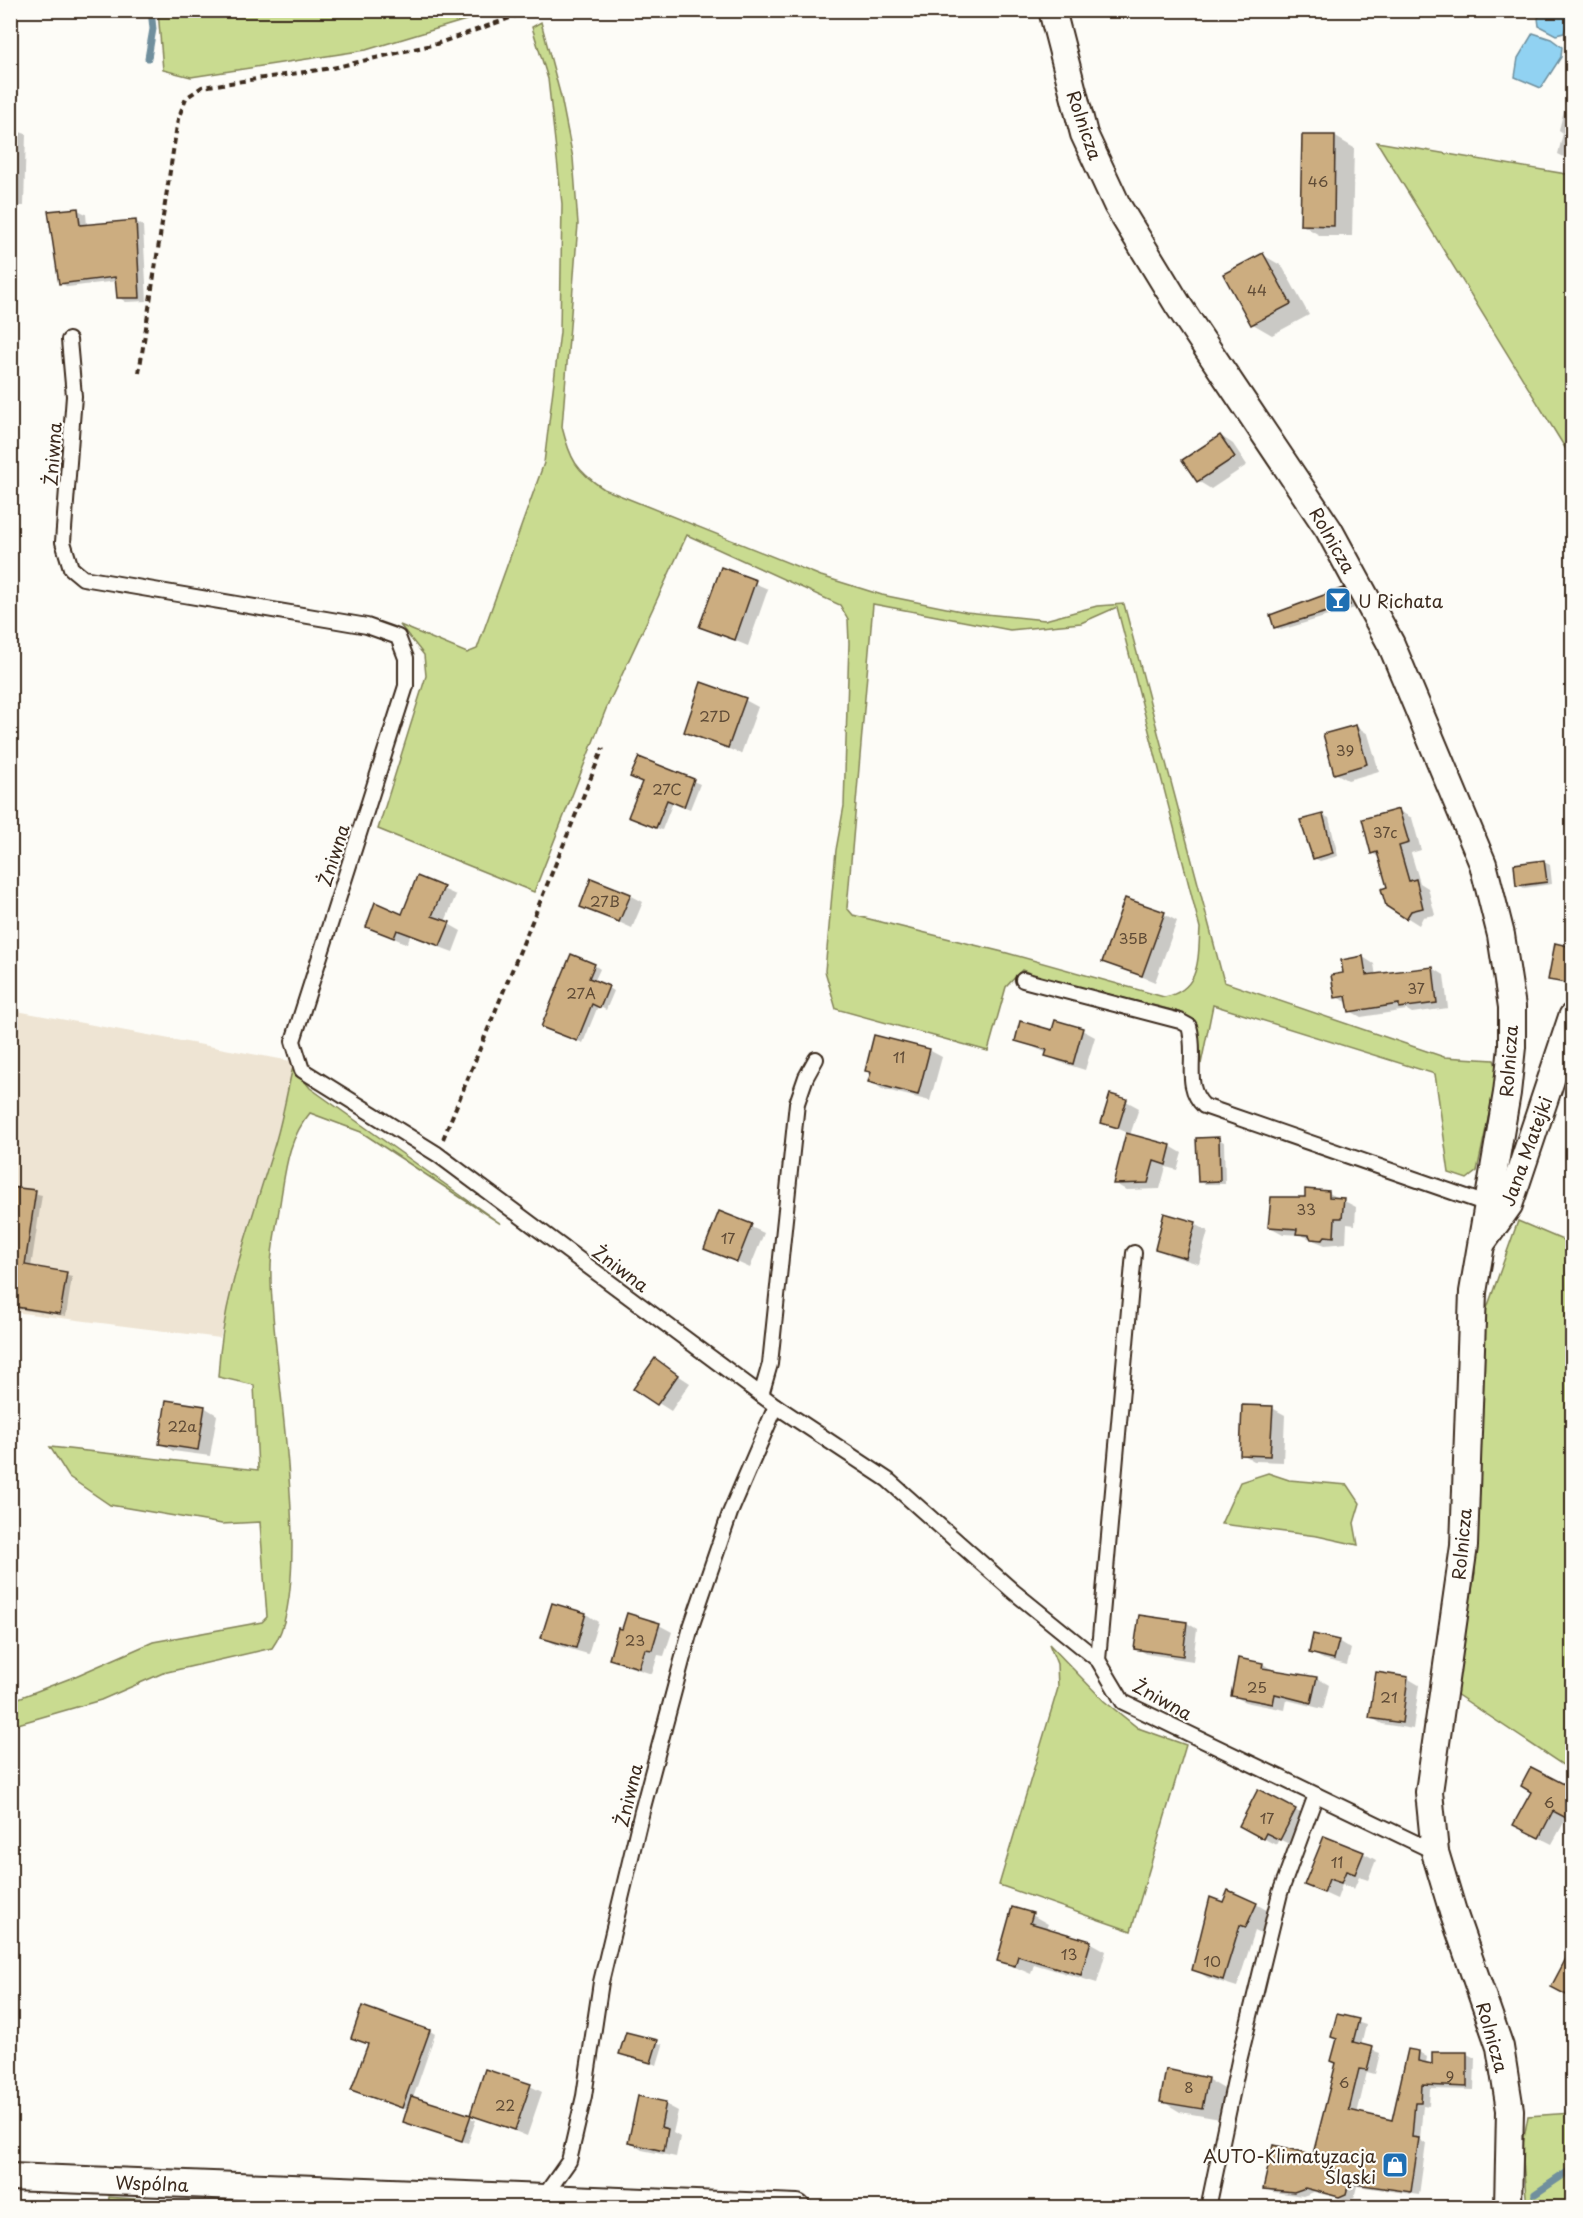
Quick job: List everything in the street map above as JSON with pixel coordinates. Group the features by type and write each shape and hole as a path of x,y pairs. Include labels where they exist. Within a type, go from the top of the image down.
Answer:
{"street":[{"name":"Rolnicza","path":"1052,10 1084,134 1117,205 1178,305 1329,530 1391,644 1483,864 1501,935 1512,1017 1507,1093 1473,1292 1464,1546 1429,1792 1435,1852 1453,1912 1500,2047 1510,2110 1508,2208"},
{"name":"Jana Matejki","path":"1480,1245 1509,1204 1572,1017"},
{"name":"Wspólna","path":"10,2177 797,2208"}],"lane":[{"name":"Żniwna","path":"69,340 74,396 63,542 71,568 83,578 367,626 398,637 406,658 406,686 293,1041 302,1070 437,1154 776,1406 888,1480 1014,1592 1098,1660 1123,1702 1435,1852"},
{"path":"1023,980 1180,1021 1189,1026 1194,1043 1192,1082 1195,1096 1204,1106 1487,1204"},
{"path":"761,1395 770,1364 797,1103 806,1077 816,1059"},
{"path":"1098,1660 1134,1253"},
{"name":"Żniwna","path":"543,2198 569,2160 584,2096 601,1982 642,1811 691,1627 730,1513 776,1406"},
{"path":"1208,2208 1239,2061 1280,1893 1316,1795"}],"path":[{"path":"139,373 178,119 186,98 202,87 332,68 436,44 533,10"},
{"path":"437,1154 603,748"}],"shaded area":[{"path":"11,1010 291,1061 293,1067 276,1138 247,1230 220,1338 14,1312 11,1339"}],"green space":[{"path":"158,10 496,11 366,50 191,77 163,70"},
{"path":"541,22 561,97 573,158 578,224 562,427 571,456 581,470 604,489 821,576 882,595 966,612 1045,620 1097,606 1124,604 1224,982 1444,1057 1494,1060 1498,1072 1477,1171 1467,1179 1449,1173 1435,1074 1213,1005 1201,1064 1198,1029 1176,1011 1039,977 1022,970 1006,987 988,1051 836,1009 825,971 836,850 844,806 848,619 840,605 687,535 606,709 534,892 378,829 426,676 424,655 400,625 467,653 477,649 544,463 560,332 562,204 548,79 532,27","holes":["873,604 1010,630 1081,623 1117,607 1200,928 1195,972 1185,988 1176,993 1164,997 1007,953 853,915 847,908"]},
{"path":"1377,142 1572,175 1572,459"},
{"path":"293,1067 310,1088 501,1224 361,1132 310,1113 297,1132 289,1153 271,1265 272,1303 292,1522 291,1574 285,1617 272,1648 163,1673 101,1700 11,1726 11,1701 153,1642 262,1622 267,1617 260,1522 222,1524 110,1505 69,1477 50,1447 258,1470 254,1385 218,1377 221,1346 232,1287 281,1122"},
{"path":"1518,1221 1572,1244 1572,1771 1453,1692 1475,1573 1486,1311"},
{"path":"1268,1473 1289,1480 1348,1485 1360,1503 1354,1523 1358,1545 1317,1536 1221,1524 1240,1482"},
{"path":"1049,1644 1104,1701 1138,1728 1186,1745 1131,1931 999,1885 1058,1688 1057,1664"},
{"path":"1572,2113 1572,2207 1527,2208 1522,2149 1528,2116"},
{"path":"109,2197 229,2207 108,2207"}],"water":[{"path":"1544,10 1559,11 1569,18 1564,33 1556,35 1539,26 1538,18"},
{"path":"1533,33 1551,39 1562,47 1561,57 1541,88 1515,77 1518,58"}],"building":[{"path":"1302,135 1335,135 1334,226 1300,225"},
{"path":"78,208 80,225 136,220 140,298 117,298 115,277 59,284 48,211"},
{"path":"1263,253 1291,304 1251,325 1223,274"},
{"path":"1220,435 1235,457 1197,482 1182,460"},
{"path":"721,567 756,580 735,640 699,627"},
{"path":"1343,588 1350,605 1274,628 1270,615"},
{"path":"701,682 746,698 728,748 684,732"},
{"path":"1356,725 1367,764 1334,774 1323,734"},
{"path":"639,757 694,779 684,807 667,800 656,828 628,817 642,782 630,777"},
{"path":"1399,809 1409,843 1399,846 1409,881 1416,879 1423,908 1411,911 1406,919 1386,906 1381,889 1387,887 1377,852 1371,854 1362,819"},
{"path":"1323,814 1333,853 1313,859 1300,820"},
{"path":"1544,860 1547,882 1516,886 1514,864"},
{"path":"417,876 444,887 432,916 450,922 440,946 397,930 394,938 366,927 375,902 402,914"},
{"path":"591,878 631,894 619,922 580,907"},
{"path":"1125,898 1165,912 1142,976 1102,962"},
{"path":"1555,943 1572,947 1572,984 1548,980"},
{"path":"571,954 595,964 589,978 609,986 600,1008 592,1004 577,1041 541,1027"},
{"path":"1363,956 1366,975 1433,967 1437,1003 1399,1008 1399,1004 1349,1012 1346,996 1335,998 1331,975 1343,973 1341,960"},
{"path":"1055,1020 1083,1028 1073,1064 1045,1056 1047,1050 1015,1041 1020,1021 1052,1030"},
{"path":"874,1035 930,1049 918,1095 868,1082 871,1072 865,1071"},
{"path":"1110,1094 1127,1099 1118,1128 1101,1123"},
{"path":"1126,1133 1171,1145 1166,1165 1154,1161 1148,1183 1113,1184"},
{"path":"1219,1137 1220,1181 1198,1182 1196,1138"},
{"path":"10,1187 36,1190 25,1265 67,1272 60,1314 10,1306"},
{"path":"1305,1189 1329,1191 1329,1197 1344,1198 1342,1218 1335,1218 1334,1237 1325,1236 1322,1240 1311,1239 1309,1235 1296,1234 1297,1229 1268,1227 1271,1197 1305,1197"},
{"path":"719,1211 752,1224 737,1262 704,1249"},
{"path":"1164,1213 1196,1222 1186,1258 1155,1249"},
{"path":"655,1358 678,1375 657,1405 633,1389"},
{"path":"166,1400 205,1406 198,1450 159,1444"},
{"path":"1242,1405 1273,1406 1270,1456 1240,1455"},
{"path":"552,1603 586,1613 576,1648 541,1638"},
{"path":"627,1613 660,1623 652,1650 645,1649 639,1668 609,1659 618,1628 622,1629"},
{"path":"1139,1615 1187,1622 1183,1656 1134,1649"},
{"path":"1313,1634 1339,1640 1334,1659 1309,1653"},
{"path":"1238,1658 1263,1663 1262,1668 1317,1677 1311,1703 1275,1694 1273,1704 1231,1696"},
{"path":"1376,1672 1408,1677 1402,1723 1369,1718"},
{"path":"1531,1767 1572,1788 1572,1821 1553,1811 1539,1838 1513,1825 1531,1792 1521,1786"},
{"path":"1258,1789 1296,1809 1280,1840 1266,1833 1263,1839 1239,1826"},
{"path":"1324,1836 1364,1852 1355,1874 1346,1871 1341,1883 1329,1879 1324,1893 1304,1885"},
{"path":"1228,1890 1257,1903 1246,1927 1240,1925 1223,1980 1192,1970 1210,1897 1223,1902"},
{"path":"1012,1907 1033,1913 1030,1923 1091,1941 1081,1975 1018,1956 1015,1966 997,1961"},
{"path":"1572,1947 1572,1998 1551,1987"},
{"path":"362,2006 430,2030 402,2108 351,2090 368,2044 351,2038"},
{"path":"1337,2014 1359,2019 1353,2042 1373,2047 1367,2070 1359,2069 1349,2110 1392,2120 1408,2049 1419,2051 1418,2061 1432,2064 1432,2052 1467,2052 1467,2087 1422,2085 1421,2102 1415,2102 1412,2137 1419,2138 1411,2192 1349,2183 1346,2194 1339,2197 1305,2188 1294,2192 1263,2189 1273,2145 1313,2154 1336,2063 1331,2061 1337,2039 1331,2037"},
{"path":"626,2032 658,2040 651,2063 619,2054"},
{"path":"485,2069 531,2084 515,2130 470,2115"},
{"path":"1166,2069 1208,2078 1202,2109 1160,2102"},
{"path":"411,2096 471,2115 462,2141 403,2122"},
{"path":"638,2096 666,2102 661,2127 668,2129 664,2151 628,2143"}],"waterway":[{"path":"148,58 153,29 151,10"},
{"path":"1535,2194 1572,2169"}],"place":[{"name":"U Richata","path":"1338,600"},
{"name":"AUTO-Klimatyzacja Śląski","path":"1395,2165"}]}
